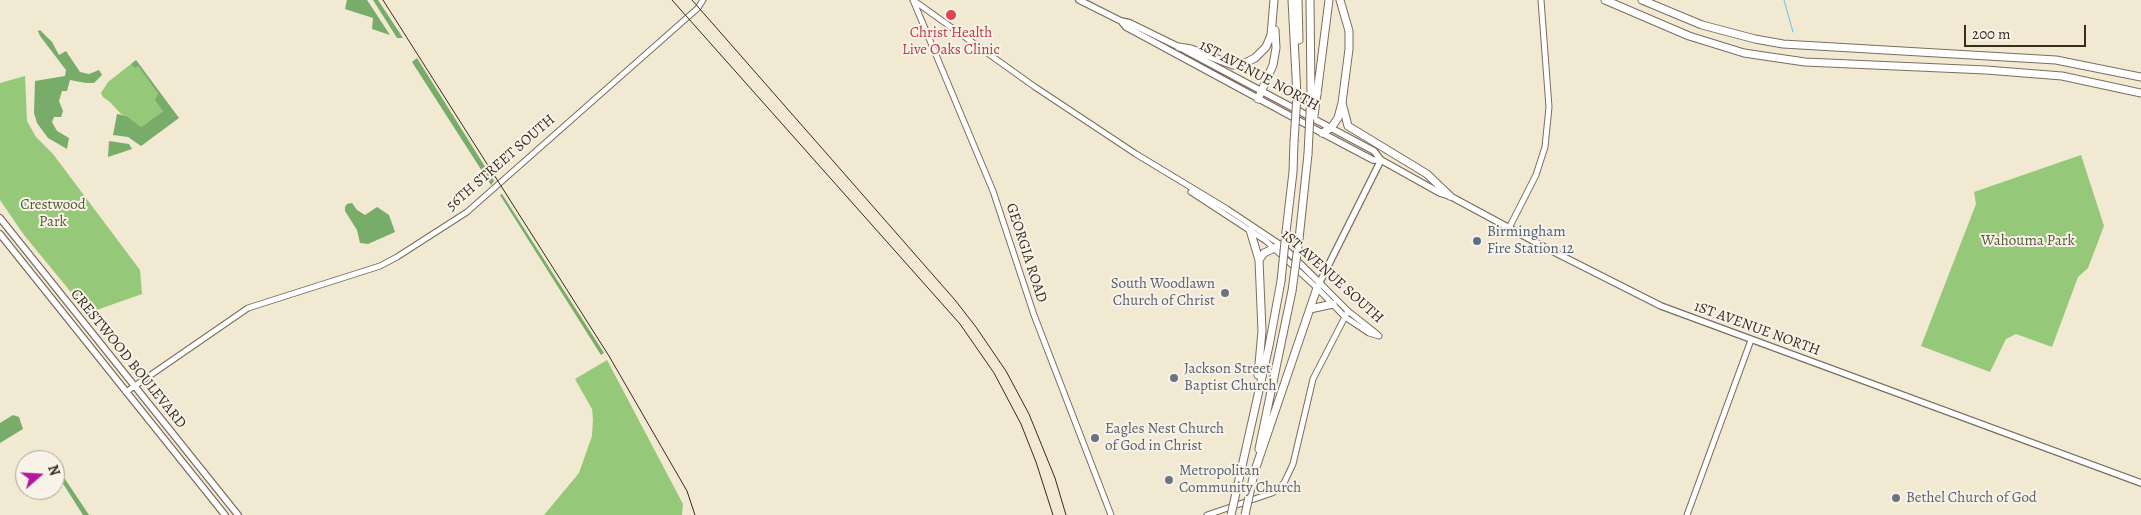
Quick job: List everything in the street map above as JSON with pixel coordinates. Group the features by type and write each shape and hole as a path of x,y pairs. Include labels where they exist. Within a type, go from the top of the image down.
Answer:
{"highway":[{"path":"1179,47 1191,49 1233,65 1243,64 1255,58 1266,47 1271,35 1274,0"},
{"path":"1292,0 1297,77"},
{"path":"1231,515 1255,410 1281,281 1297,95 1298,0"},
{"path":"1310,0 1314,93"},
{"path":"1245,515 1292,291 1314,93 1328,0"},
{"path":"1322,133 1331,128 1338,118 1342,103 1349,48 1349,31 1340,0"},
{"path":"1605,0 1689,36 1744,53 1804,62 1986,70 2062,76 2141,93"},
{"path":"1642,0 1669,12 1733,34 1783,44 1980,54 2056,60 2141,77"},
{"path":"1258,99 1273,64 1276,48 1273,17"},
{"path":"1342,103 1348,126 1427,174 1450,196"},
{"path":"1250,230 1258,260 1262,331 1255,410"},
{"path":"1258,260 1264,253 1277,246"},
{"path":"1253,476 1318,285"},
{"path":"1310,309 1333,304"}],"main road":[{"name":"1ST AVENUE NORTH","path":"1079,0 1179,47 1374,151 1381,160 1440,193 1450,196 1660,306 2141,483"},
{"name":"1ST AVENUE NORTH","path":"1121,21 1126,27 1258,99 1373,160 1381,160"},
{"path":"1318,285 1381,160"},
{"name":"CRESTWOOD BOULEVARD","path":"0,218 238,515"},
{"name":"CRESTWOOD BOULEVARD","path":"0,234 225,515"},
{"name":"1ST AVENUE SOUTH","path":"1277,246 1318,285"}],"street":[{"name":"56TH STREET SOUTH","path":"126,392 248,308 380,266 467,212 688,17 700,6 703,0"},
{"name":"1ST AVENUE SOUTH","path":"913,0 1036,87 1186,186 1227,209 1277,246"},
{"name":"GEORGIA ROAD","path":"913,0 993,190 1055,374 1112,515"},
{"path":"1509,228 1528,192 1545,147 1549,107 1541,0"},
{"name":"1ST AVENUE SOUTH","path":"1186,186 1191,192 1277,246"},
{"name":"1ST AVENUE SOUTH","path":"1318,285 1333,304 1347,314 1379,336 1369,333 1347,314 1318,285"},
{"path":"1207,515 1272,493 1284,483 1293,464 1313,379 1347,314"},
{"path":"1687,515 1751,340"}],"green space":[{"path":"347,0 367,0 390,35 372,29 373,18 345,9"},
{"path":"373,0 378,0 403,38 397,38"},
{"path":"40,30 52,42 59,55 66,51 80,72 89,74 99,70 102,75 94,83 70,80 67,91 62,91 59,101 63,111 61,117 54,117 52,122 57,131 69,138 67,149 48,138 37,123 34,113 35,81 65,76 66,70 40,36 38,31"},
{"path":"417,58 494,181 491,185 412,62"},
{"path":"136,60 179,118 141,146 128,137 113,135 117,114 127,116 141,127 163,111 155,100 158,94 138,66 135,68 131,64"},
{"path":"131,64 135,67 138,66 158,94 163,111 141,127 127,116 121,114 101,93 108,82"},
{"name":"Crestwood Park","path":"25,76 27,121 36,137 53,154 140,270 142,294 88,313 24,235 0,200 0,83"},
{"path":"109,141 129,144 132,149 108,157"},
{"name":"Wahouma Park","path":"2081,155 2104,226 2088,268 2078,277 2052,347 2016,334 2006,339 1990,372 1921,346 1976,204 1974,192"},
{"path":"502,194 604,353 601,355 500,195"},
{"path":"352,203 357,210 365,215 377,207 389,215 395,232 368,244 360,243 357,230 345,211 347,204"},
{"path":"607,360 683,504 682,515 544,515 579,473 592,436 592,409 575,379"},
{"path":"13,415 19,417 23,429 0,443 0,423"},
{"path":"65,479 89,515 83,515 65,487"}],"waterway":[{"path":"1784,0 1793,32"}],"railway":[{"path":"383,0 609,356 687,491 695,515"},
{"path":"672,0 960,324 994,373 1021,424 1036,462 1053,515"},
{"path":"692,0 955,300 976,327 1006,371 1029,414 1055,478 1066,515"}],"place":[{"name":"Christ Health Live Oaks Clinic","path":"951,15"},
{"name":"Birmingham Fire Station 12","path":"1477,241"},
{"name":"South Woodlawn Church of Christ","path":"1225,293"},
{"name":"Jackson Street Baptist Church","path":"1174,378"},
{"name":"Eagles Nest Church of God in Christ","path":"1095,438"},
{"name":"Metropolitan Community Church","path":"1169,480"},
{"name":"Bethel Church of God","path":"1896,498"}]}
